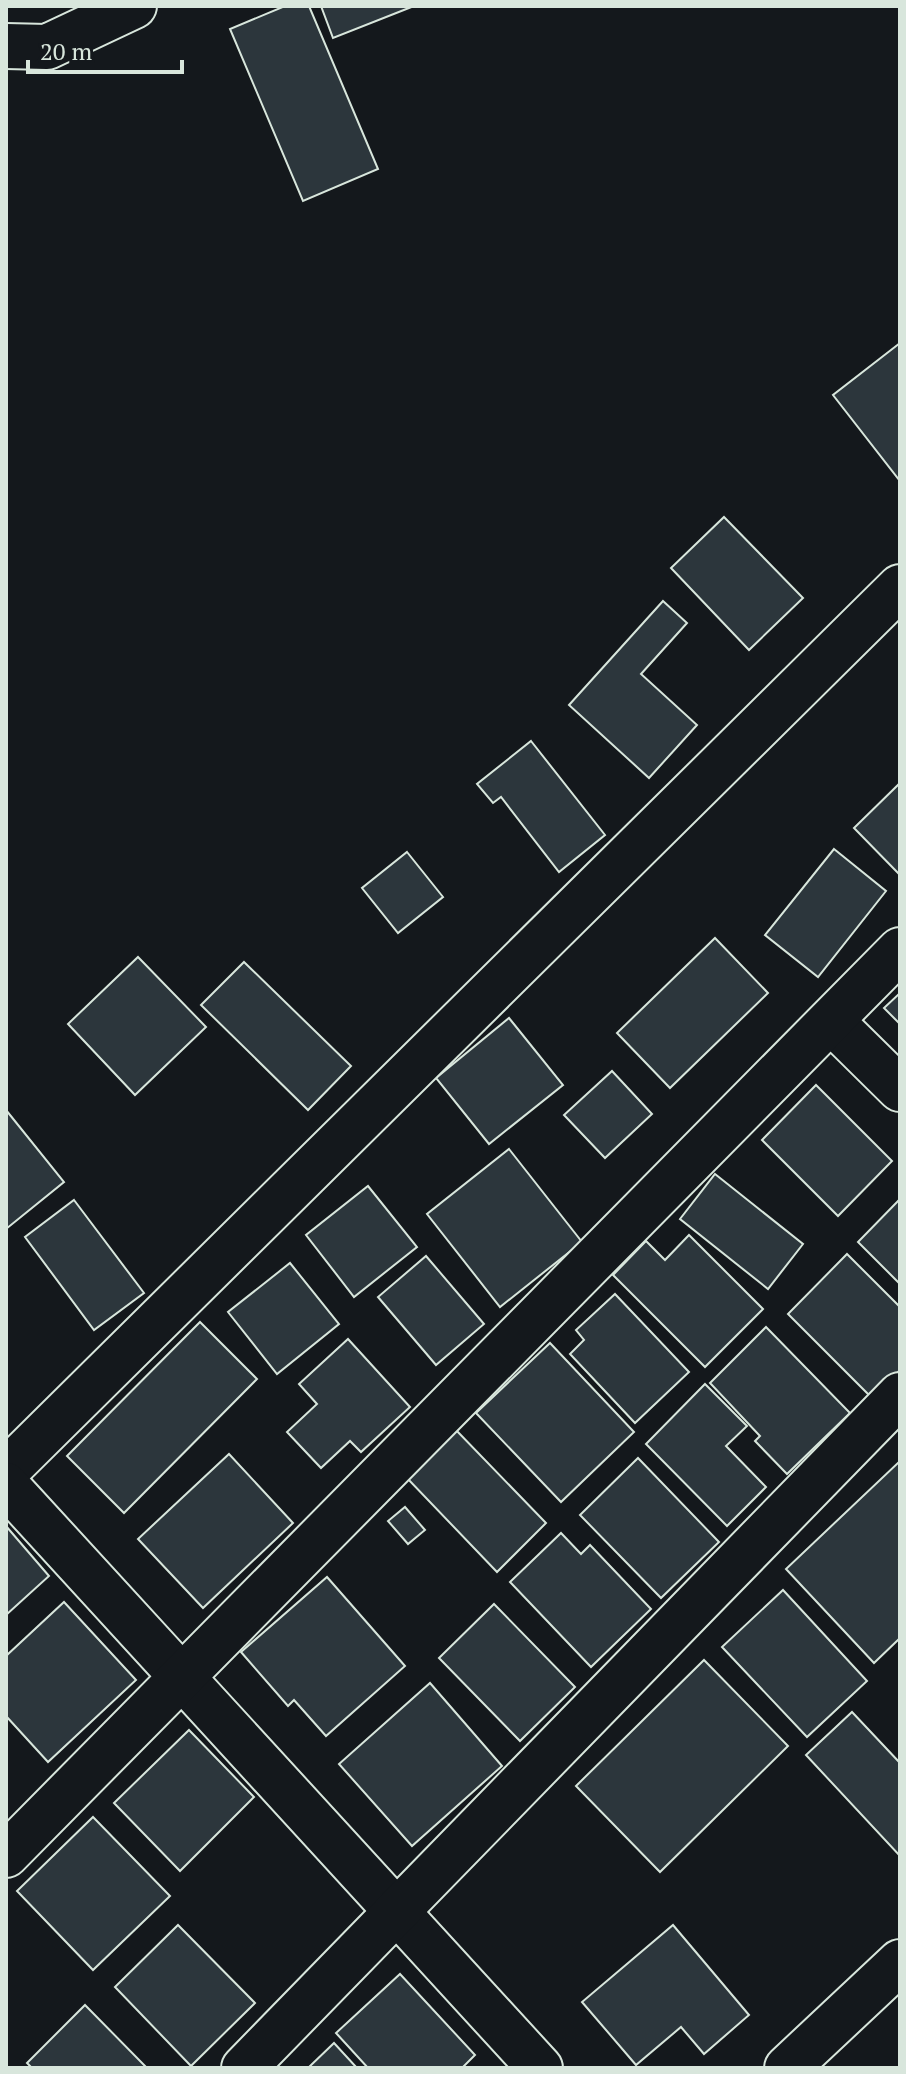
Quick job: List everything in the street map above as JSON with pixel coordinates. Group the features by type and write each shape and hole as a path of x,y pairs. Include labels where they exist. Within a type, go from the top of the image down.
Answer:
{"street":[{"path":"6,46 47,47 134,6"},
{"path":"6,1471 900,587"},
{"path":"6,1855 900,950"},
{"path":"831,1021 900,1089"},
{"path":"244,2068 900,1395"},
{"path":"6,1485 540,2068"},
{"path":"787,2068 900,1962"}],"building":[{"path":"285,6 309,6 378,169 303,201 230,29"},
{"path":"321,6 414,6 333,38"},
{"path":"900,343 900,481 833,395"},
{"path":"724,517 803,598 749,650 671,568"},
{"path":"663,601 687,623 641,674 697,725 649,778 569,705"},
{"path":"531,741 605,835 559,872 501,797 493,803 477,784"},
{"path":"900,783 900,875 854,828"},
{"path":"834,849 886,891 818,977 765,935"},
{"path":"407,852 443,897 398,933 362,888"},
{"path":"715,938 768,993 670,1088 617,1033"},
{"path":"138,957 206,1027 135,1095 68,1024"},
{"path":"244,962 351,1066 308,1110 201,1005"},
{"path":"900,993 900,1024 884,1008"},
{"path":"509,1018 563,1085 489,1144 436,1078"},
{"path":"612,1071 652,1114 605,1158 564,1115"},
{"path":"816,1085 892,1161 838,1216 762,1140"},
{"path":"6,1110 64,1182 6,1229"},
{"path":"509,1149 582,1242 500,1307 427,1214"},
{"path":"715,1174 803,1244 768,1289 680,1219"},
{"path":"368,1186 417,1247 354,1297 306,1235"},
{"path":"900,1199 900,1284 858,1242"},
{"path":"74,1200 144,1293 94,1330 25,1237"},
{"path":"689,1235 763,1309 705,1367 613,1275 646,1241 665,1260"},
{"path":"847,1254 900,1307 900,1370 872,1398 788,1314"},
{"path":"426,1256 484,1324 436,1365 378,1297"},
{"path":"290,1263 339,1324 277,1374 228,1312"},
{"path":"615,1294 689,1372 635,1423 570,1354 584,1340 576,1330"},
{"path":"200,1322 257,1379 124,1513 67,1456"},
{"path":"766,1327 850,1413 787,1474 755,1441 760,1436 710,1383"},
{"path":"348,1339 410,1407 361,1452 350,1441 321,1468 287,1432 317,1404 299,1384"},
{"path":"550,1343 634,1432 561,1502 476,1413"},
{"path":"705,1384 747,1426 726,1446 766,1487 727,1526 646,1444"},
{"path":"455,1429 546,1523 497,1572 406,1477"},
{"path":"229,1454 293,1523 203,1608 138,1539"},
{"path":"638,1458 719,1542 661,1598 580,1515"},
{"path":"900,1461 900,1638 874,1663 786,1569"},
{"path":"405,1507 425,1530 408,1544 388,1521"},
{"path":"6,1526 49,1576 6,1615"},
{"path":"561,1533 581,1554 590,1545 651,1609 591,1667 510,1582"},
{"path":"327,1577 405,1666 326,1736 294,1700 288,1706 241,1652"},
{"path":"783,1590 867,1681 807,1737 722,1647"},
{"path":"64,1602 136,1680 48,1762 6,1716 6,1656"},
{"path":"494,1604 575,1687 520,1741 439,1658"},
{"path":"704,1660 788,1746 660,1872 576,1786"},
{"path":"430,1683 502,1766 412,1846 339,1764"},
{"path":"852,1712 900,1763 900,1856 806,1755"},
{"path":"189,1730 254,1797 180,1871 114,1803"},
{"path":"93,1817 170,1896 93,1970 17,1891"},
{"path":"178,1925 255,2003 191,2066 115,1987"},
{"path":"673,1925 749,2015 704,2054 681,2027 636,2065 582,2002"},
{"path":"400,1974 475,2055 462,2068 368,2068 336,2033"},
{"path":"85,2005 147,2068 32,2068 27,2063"},
{"path":"334,2043 357,2068 308,2068"}]}
